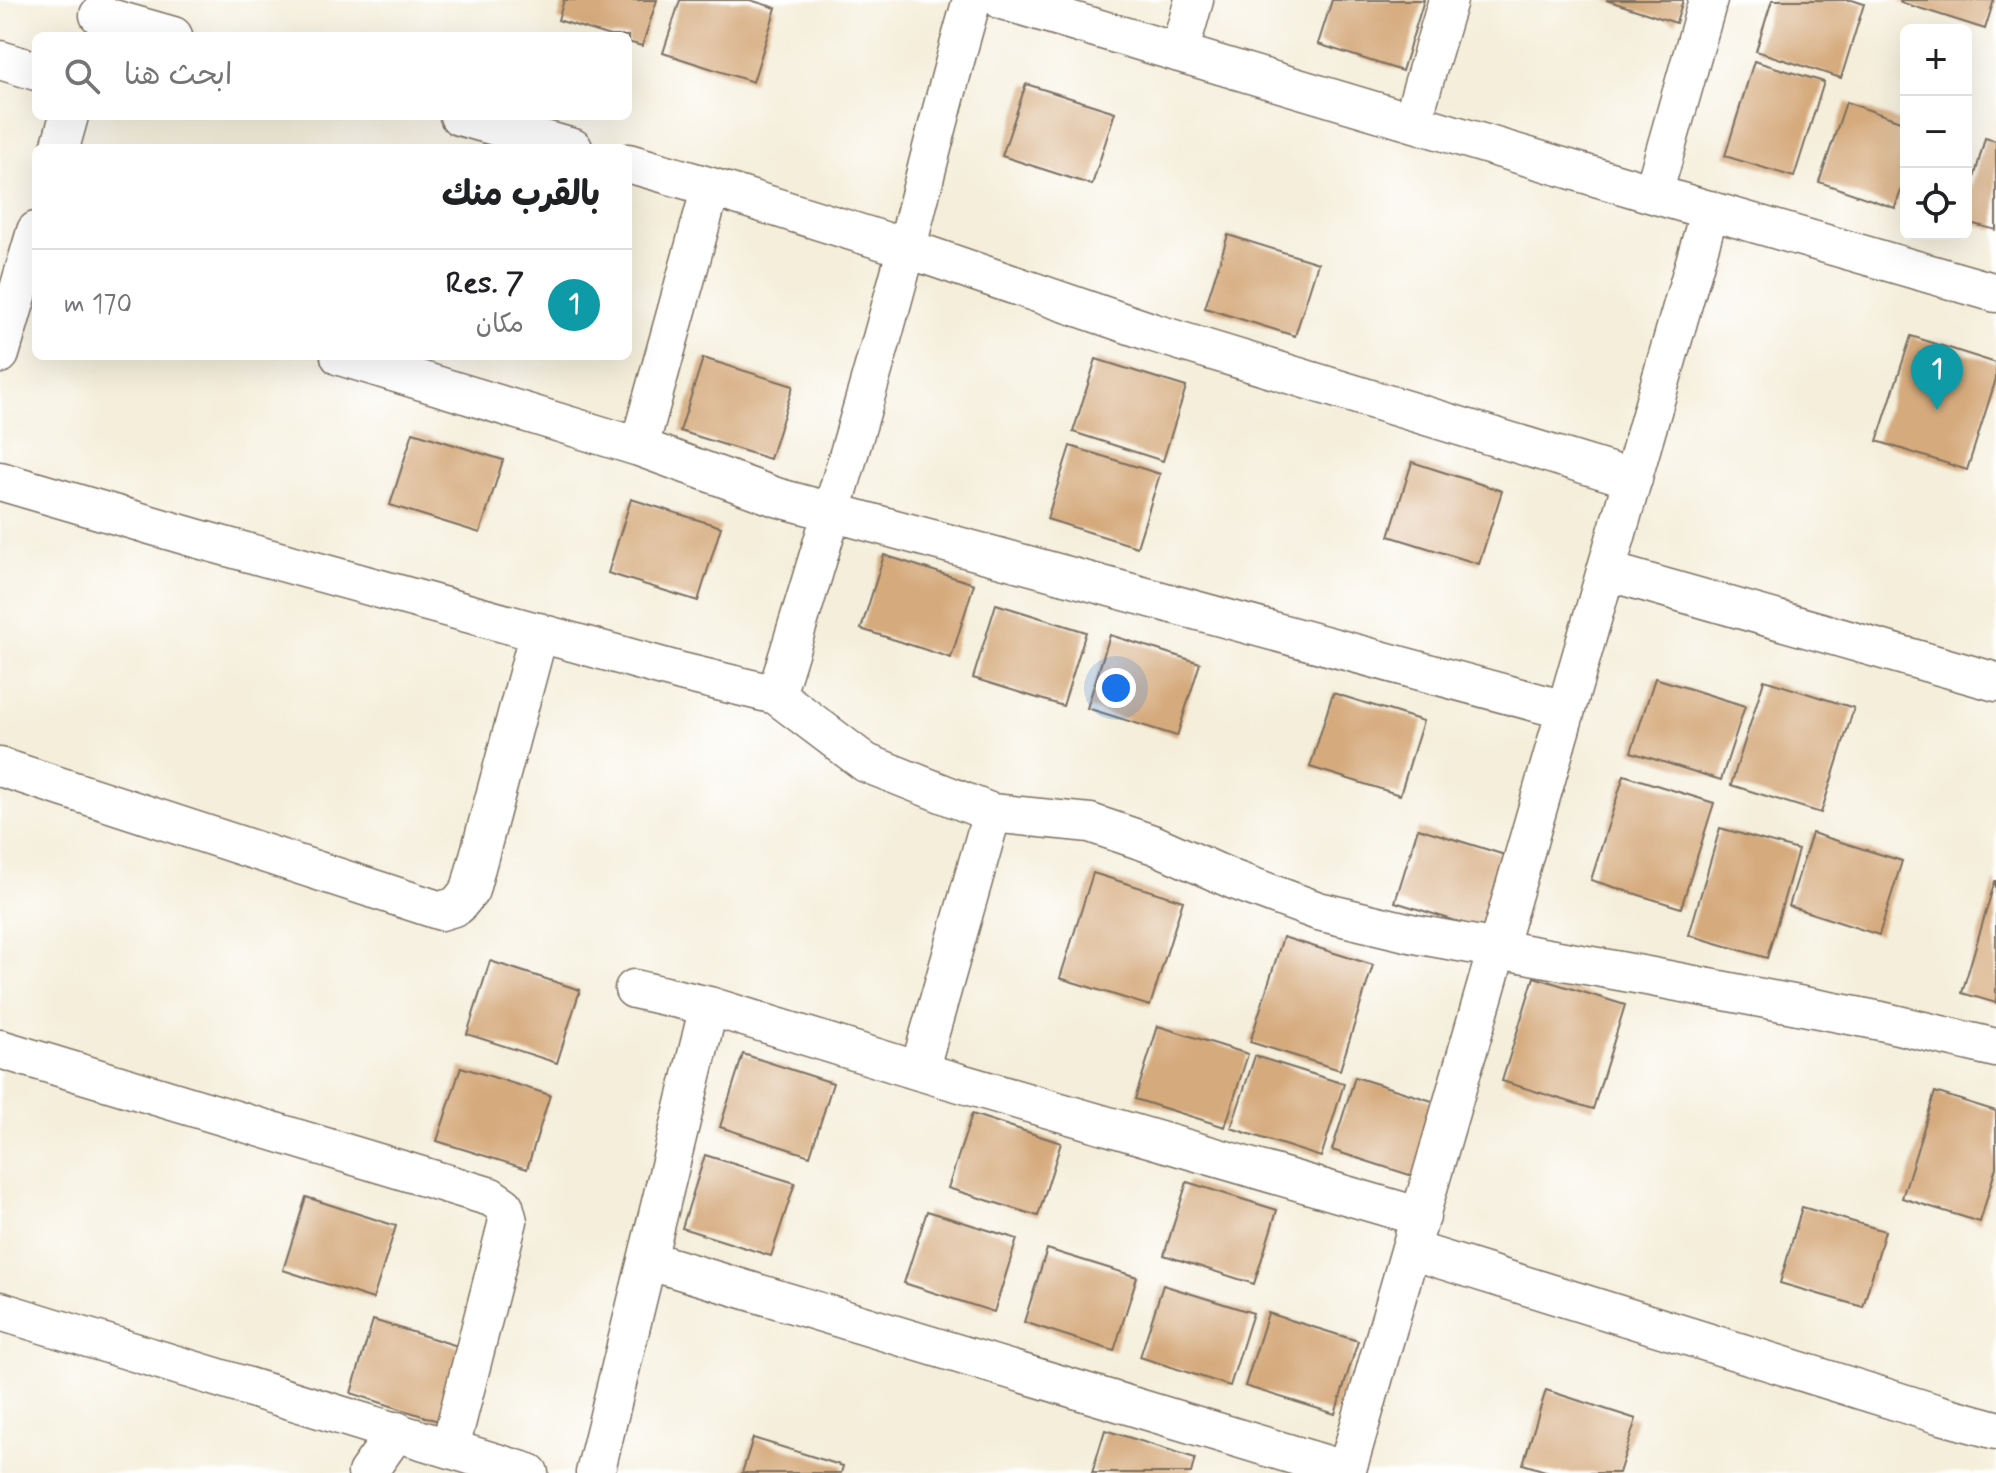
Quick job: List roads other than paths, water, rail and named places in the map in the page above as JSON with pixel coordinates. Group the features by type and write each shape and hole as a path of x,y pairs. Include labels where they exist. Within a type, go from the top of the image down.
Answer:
{"street":[{"path":"776,695 833,513 972,0"},
{"path":"1002,0 1996,293"},
{"path":"1179,53 1194,0"},
{"path":"1412,122 1448,0"},
{"path":"1653,194 1708,0"},
{"path":"98,17 157,32"},
{"path":"0,60 32,70"},
{"path":"61,144 68,120"},
{"path":"473,120 559,144"},
{"path":"632,164 906,248 1154,333 1633,479"},
{"path":"639,447 711,187"},
{"path":"647,1260 1347,1472 1710,210"},
{"path":"0,354 25,249"},
{"path":"353,360 639,447 776,497 1565,710"},
{"path":"0,481 195,538 681,672 776,695 866,763 992,813 1090,823 1155,845 1234,880 1318,911 1415,934 1881,1021 1996,1048"},
{"path":"1606,571 1996,682"},
{"path":"0,767 441,911 457,906 470,890 539,632"},
{"path":"919,1071 992,813"},
{"path":"634,989 709,1006 919,1071 1416,1233 1923,1410 1996,1430"},
{"path":"595,1473 709,1006"},
{"path":"0,1049 491,1197 504,1206 508,1221 450,1448"},
{"path":"0,1311 529,1473"},
{"path":"367,1473 397,1431"}],"place":[{"name":"Res. 7","path":"1937,410"}]}
